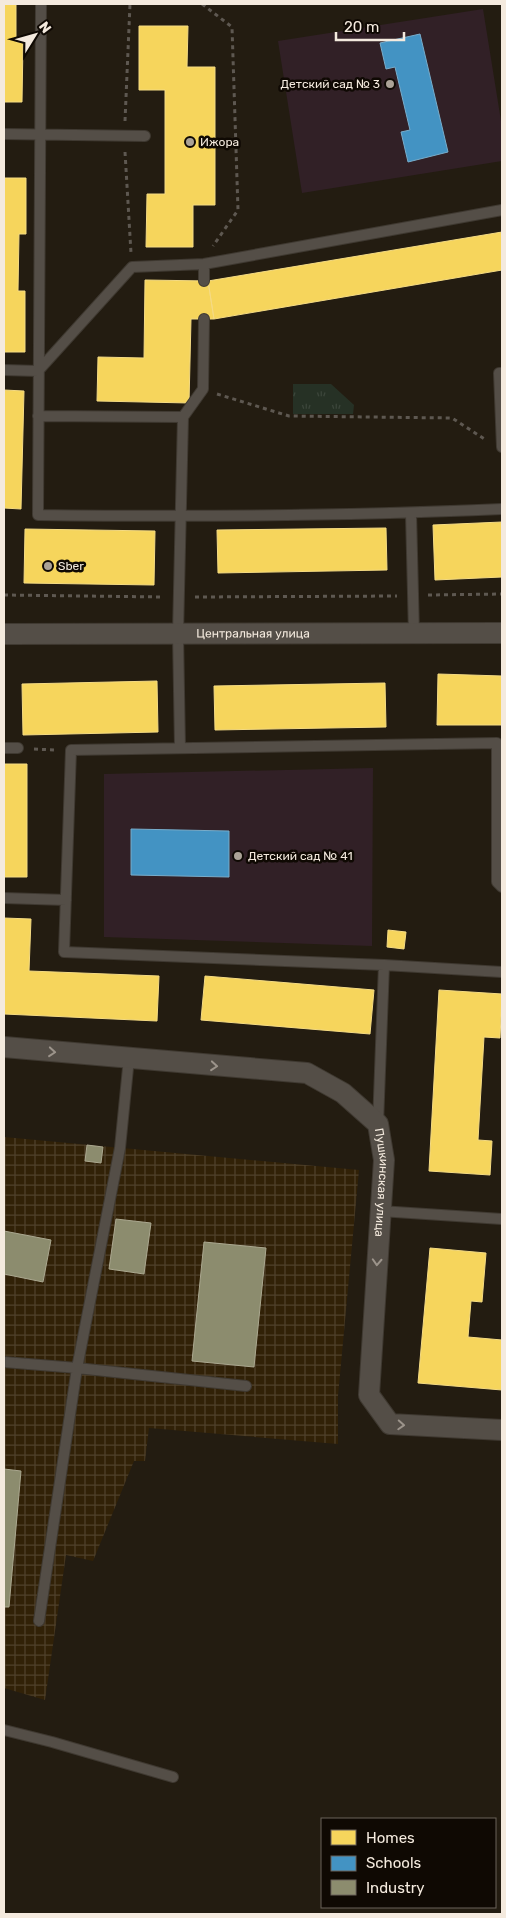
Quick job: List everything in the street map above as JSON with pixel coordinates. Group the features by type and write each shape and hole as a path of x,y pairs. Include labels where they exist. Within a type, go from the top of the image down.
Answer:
{"street":[{"name":"Центральная улица","path":"4,634 502,633"},
{"name":"Пушкинская улица","path":"4,1048 307,1074 343,1093 378,1124 384,1160 369,1394 390,1424 502,1430"}],"lane":[{"path":"41,4 38,515 179,517 410,513 502,509"},
{"path":"4,134 40,133 124,137 145,136"},
{"path":"4,370 38,371 132,267 202,264 502,210"},
{"path":"202,264 204,281"},
{"path":"180,748 178,597 183,417 202,389 204,319"},
{"path":"498,446 499,373 502,373"},
{"path":"38,416 183,417"},
{"path":"410,513 414,634"},
{"path":"502,887 497,882 500,809 497,743 71,750 64,952 384,965 502,972"},
{"path":"4,748 18,748"},
{"path":"4,898 66,900"},
{"path":"378,1124 384,965"},
{"path":"39,1621 77,1368 120,1148 129,1058"},
{"path":"380,1211 502,1219"},
{"path":"4,1362 246,1386"},
{"path":"4,1730 173,1777"}],"path":[{"path":"130,4 124,137 132,267"},
{"path":"202,4 232,27 238,210 202,264"},
{"path":"202,389 289,416 452,418 498,446"},
{"path":"4,595 178,597 502,594"},
{"path":"18,748 71,750"}],"shaded area":[{"name":"Детский сад № 3","path":"483,9 502,127 502,161 302,193 278,41"},
{"name":"Детский сад № 41","path":"373,768 372,946 104,937 104,774"},
{"path":"4,1137 359,1170 338,1396 338,1444 149,1428 145,1461 134,1461 93,1561 66,1555 45,1700 4,1688"}],"green space":[{"path":"293,384 331,384 354,405 353,414 293,414"}],"building: Homes":[{"path":"4,4 16,4 16,42 23,42 22,102 4,102"},
{"name":"Ижора","path":"139,26 188,26 187,67 215,67 215,205 193,205 193,247 146,247 147,194 165,194 165,90 139,90"},
{"path":"4,178 26,178 26,234 19,234 18,291 25,291 25,352 4,352"},
{"path":"502,232 502,270 214,319 208,281"},
{"path":"145,280 208,281 214,319 191,319 189,403 97,401 98,357 144,358"},
{"path":"4,390 24,391 21,509 4,508"},
{"path":"502,522 502,577 435,580 433,525"},
{"path":"386,528 387,570 218,573 217,530"},
{"path":"25,529 155,531 154,585 24,583"},
{"path":"438,674 502,676 502,725 437,725"},
{"path":"157,681 158,732 23,735 22,684"},
{"path":"385,683 386,727 215,730 214,686"},
{"path":"4,764 27,764 27,877 4,877"},
{"path":"4,918 31,919 29,971 159,976 157,1021 4,1014"},
{"path":"388,930 406,932 404,949 387,947"},
{"path":"205,976 374,990 370,1034 201,1020"},
{"path":"439,990 502,994 500,1038 484,1037 478,1140 492,1141 490,1175 429,1171"},
{"path":"430,1248 486,1253 482,1302 471,1301 468,1337 502,1340 502,1390 418,1383"}],"building: Schools":[{"path":"420,34 448,152 408,162 401,132 410,130 395,67 386,69 380,43"},
{"path":"131,829 229,831 229,877 131,875"}],"building: Industry":[{"path":"87,1145 103,1147 101,1163 85,1161"},
{"path":"116,1219 151,1223 144,1274 109,1269"},
{"path":"4,1231 51,1240 43,1282 4,1274"},
{"path":"204,1242 266,1248 254,1367 192,1361"},
{"path":"4,1469 21,1471 9,1607 4,1607"}],"place":[{"name":"Детский сад № 3","path":"390,84"},
{"name":"Ижора","path":"190,142"},
{"name":"Sber","path":"48,566"},
{"name":"Детский сад № 41","path":"238,856"}]}
